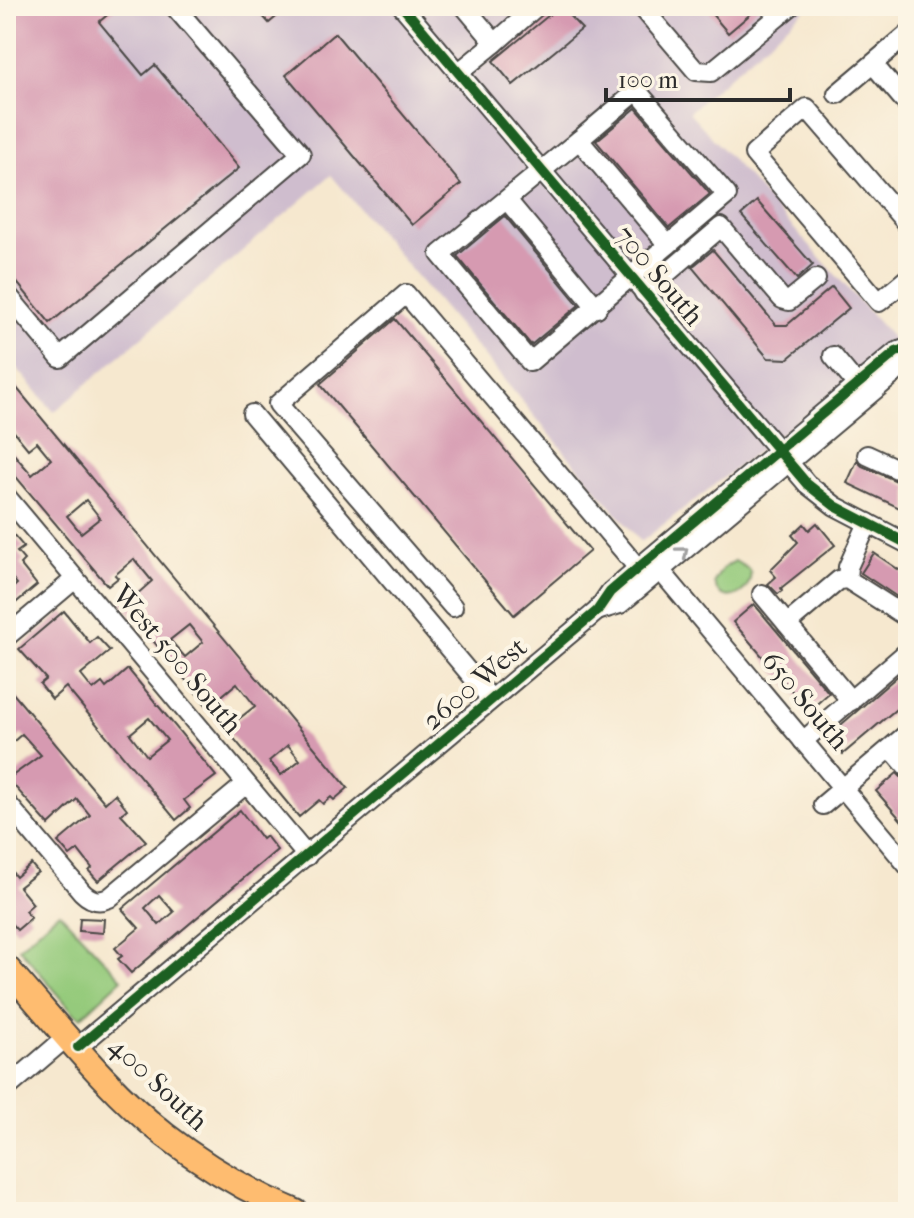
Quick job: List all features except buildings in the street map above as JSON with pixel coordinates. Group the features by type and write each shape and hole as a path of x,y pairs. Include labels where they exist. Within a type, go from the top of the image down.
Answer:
{"main road":[{"name":"400 South","path":"6,967 132,1105 185,1150 238,1184 296,1212"}],"street":[{"path":"6,293 60,358 301,154 174,6"},
{"name":"700 South","path":"402,6 783,457 824,499 908,544"},
{"path":"464,6 495,43"},
{"path":"458,73 537,6"},
{"path":"641,6 696,71 711,72 791,6"},
{"path":"837,94 908,34"},
{"path":"873,64 908,105"},
{"path":"637,91 727,195 530,362 440,254 579,140 637,91"},
{"path":"908,225 807,108 754,154 879,302 908,278"},
{"path":"579,140 668,245"},
{"path":"507,200 597,308"},
{"path":"644,293 721,227 782,299 789,301 816,279"},
{"path":"453,607 278,404 406,294 638,568"},
{"path":"833,356 857,385"},
{"name":"2600 West","path":"6,1089 73,1042 307,856 597,611 610,592 638,568 783,457 904,356"},
{"name":"2600 West","path":"597,611 620,604 783,457 857,385 904,356"},
{"path":"252,414 491,699"},
{"path":"867,455 908,474"},
{"name":"West 500 South","path":"6,496 307,856"},
{"path":"787,624 839,580 847,579 856,572 873,526"},
{"name":"650 South","path":"660,570 908,866"},
{"path":"6,637 75,579"},
{"path":"847,579 908,618"},
{"path":"762,594 851,701"},
{"path":"803,741 908,651"},
{"path":"823,805 908,733"},
{"path":"891,748 908,768"},
{"path":"6,802 84,894 96,901 109,898 246,784"}],"shaded area":[{"path":"6,6 809,6 689,112 897,343 641,542 331,175 54,412 6,355"}],"green space":[{"path":"735,561 750,570 750,578 742,591 729,597 717,590 714,582 722,569"},
{"path":"59,912 122,979 81,1017 74,1013 19,948"}],"cycle path":[{"path":"402,6 807,484 835,506 908,544"},
{"path":"78,1047 597,611 610,592 638,568 896,352 908,348"}]}
